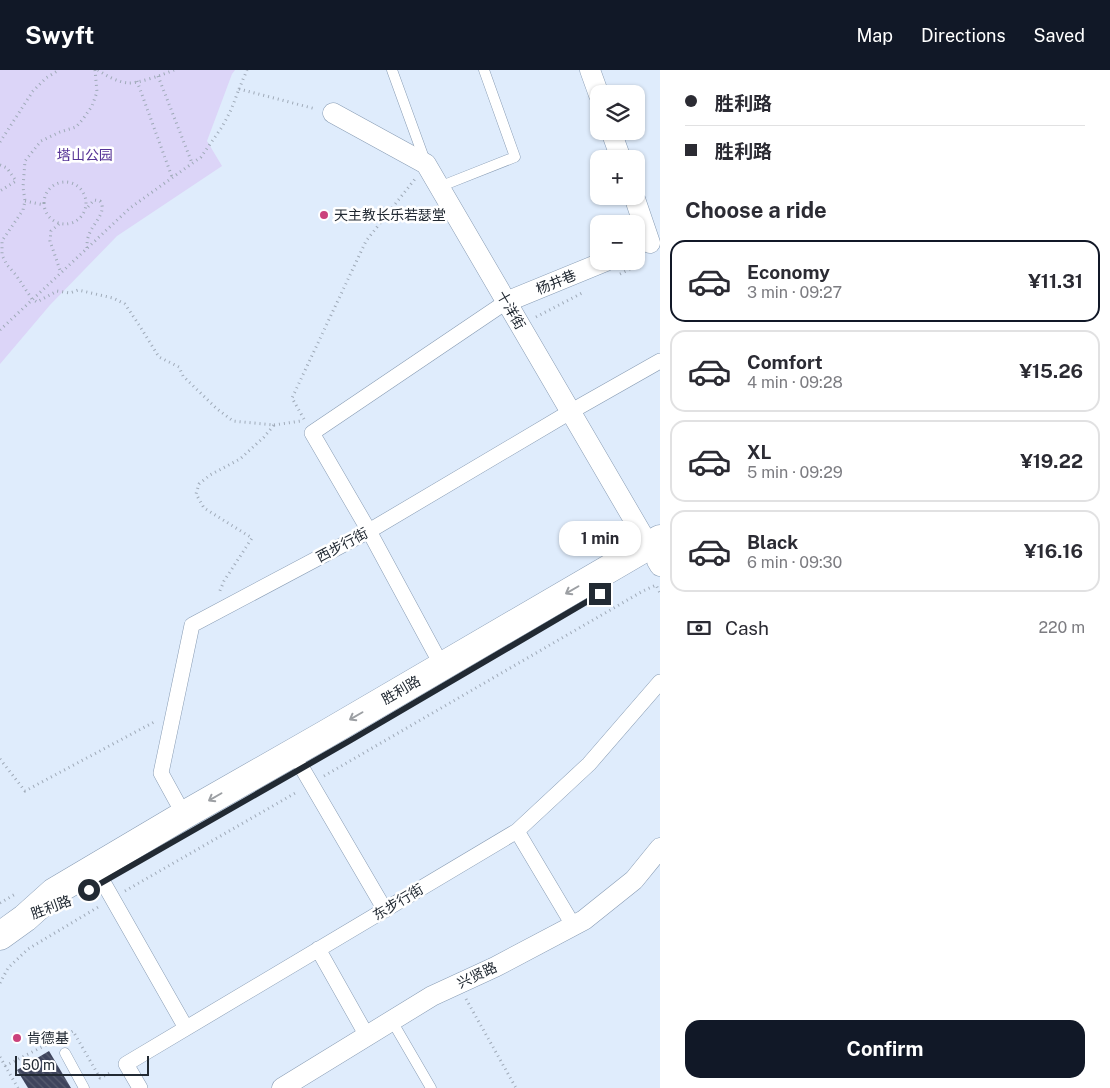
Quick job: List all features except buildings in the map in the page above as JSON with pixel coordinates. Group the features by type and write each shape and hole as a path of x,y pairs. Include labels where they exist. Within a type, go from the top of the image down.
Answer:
{"main road":[{"name":"胜利路","path":"25,918 54,892 184,814 442,666 657,554"},
{"name":"胜利路","path":"25,918 61,906 302,768 657,554"},
{"path":"0,936 25,918"}],"street":[{"path":"590,70 595,85"},
{"path":"334,113 426,164"},
{"name":"十洋街","path":"426,164 570,412 657,554"},
{"path":"637,205 649,248"},
{"name":"杨井巷","path":"506,302 607,270"},
{"path":"442,666 369,531 312,433 506,302"},
{"name":"西步行街","path":"184,814 161,773 192,625 369,531 660,361"},
{"name":"东步行街","path":"140,1088 126,1064 517,831 589,764 660,682"},
{"path":"302,768 385,910"},
{"path":"517,831 573,925"},
{"name":"兴贤路","path":"282,1088 432,996 584,920 634,880 660,848"},
{"path":"103,882 186,1028"},
{"path":"318,949 367,1036"}],"lane":[{"path":"392,70 426,164"},
{"path":"439,187 515,157 484,70"},
{"path":"392,1021 431,1088"},
{"path":"64,1054 84,1088"}],"path":[{"path":"0,142 33,91 46,78 59,70"},
{"path":"174,70 128,83 96,70 97,92 92,106 83,119 76,127 41,141 25,161 23,187 25,202 23,210 2,240 1,255 32,299 37,302 56,291 70,292 78,290 113,298 124,304 159,357 178,367 183,376 216,408 233,421 274,425 264,438 240,459 210,475 199,484 196,494 204,508 252,538 224,581 212,614"},
{"path":"239,89 237,93 246,70"},
{"path":"158,76 192,163"},
{"path":"137,81 172,177"},
{"path":"239,89 334,113"},
{"path":"0,330 130,208 201,157 222,127 239,89"},
{"path":"312,433 292,398 366,241 426,164"},
{"path":"0,165 8,168 16,181 0,191"},
{"path":"84,213 86,198 79,187 73,183 60,182 48,189 45,195 44,209 52,221 59,224 74,222 80,218 84,213 90,204 94,200 100,201 102,204 102,212 95,221 88,236 87,249"},
{"path":"25,202 44,205"},
{"path":"59,224 51,231 50,241 61,273"},
{"path":"528,320 588,290"},
{"path":"0,759 25,791 174,711"},
{"path":"458,984 516,1088"},
{"path":"0,1057 18,1088"}],"green space":[{"name":"塔山公园","path":"0,70 235,70 207,141 222,166 117,236 50,305 0,364"}],"place":[{"name":"天主教长乐若瑟堂","path":"324,215"},
{"name":"肯德基","path":"17,1038"}],"route":[{"path":"89,890 351,740 600,594"}]}
